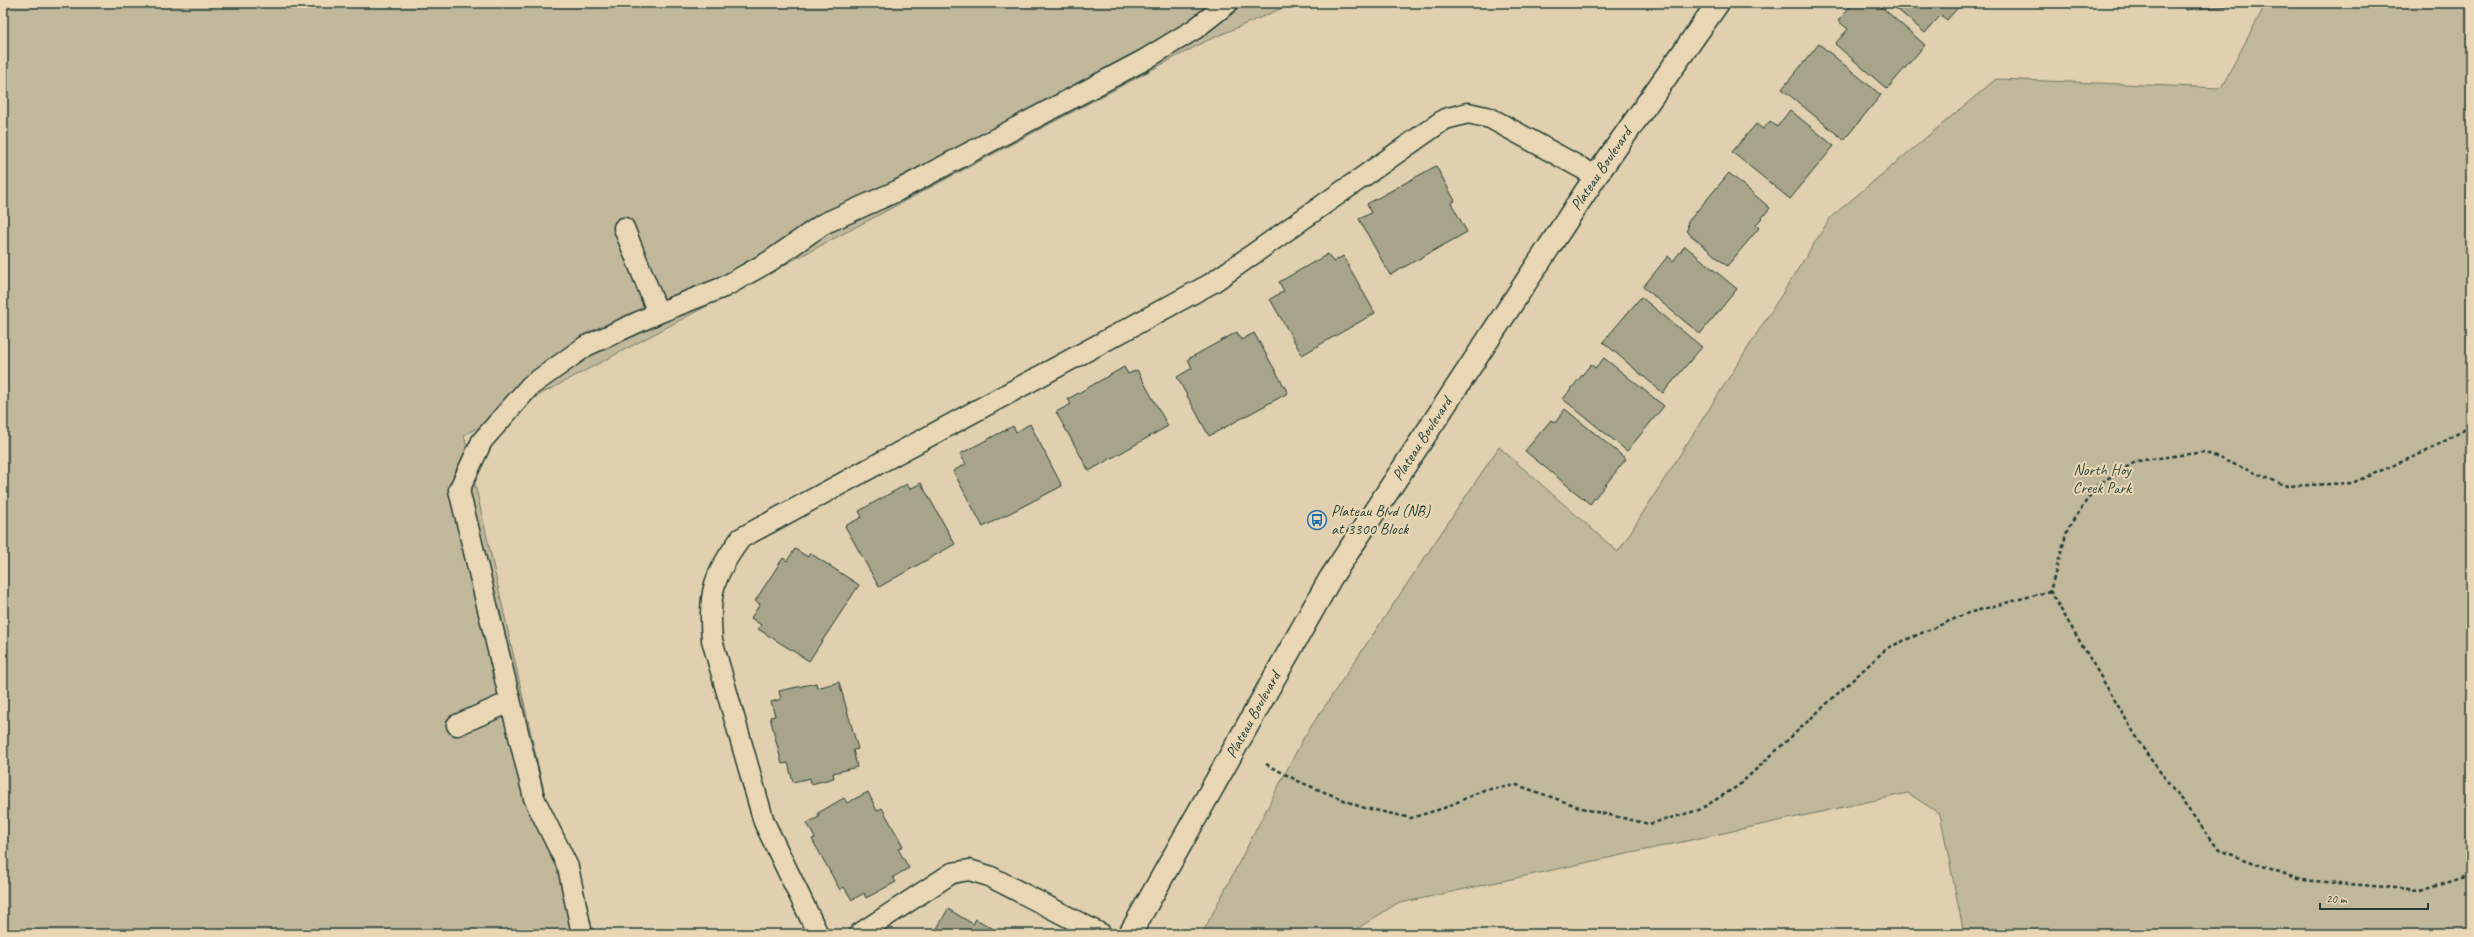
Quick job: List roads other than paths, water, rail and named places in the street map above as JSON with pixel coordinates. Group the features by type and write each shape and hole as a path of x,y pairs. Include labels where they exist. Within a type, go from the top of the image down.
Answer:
{"street":[{"name":"Plateau Boulevard","path":"1130,934 1330,578 1596,176 1718,3"}],"lane":[{"path":"582,934 568,867 534,798 510,702 483,582 459,490 482,441 530,386 586,346 658,312 724,288 770,261 824,224 897,191 1144,60 1195,29 1228,3"},
{"path":"818,934 764,822 712,640 710,612 712,588 722,564 741,538 1212,283 1445,119 1468,113 1490,118 1596,176"},
{"path":"624,228 658,312"},
{"path":"457,725 510,702"},
{"path":"859,934 952,873 969,870 989,876 1102,934"}],"place":[{"name":"Plateau Blvd (NB) at 3300 Block","path":"1317,520"}],"park label":[{"name":"North Hoy Creek Park","path":"2102,479"}]}
